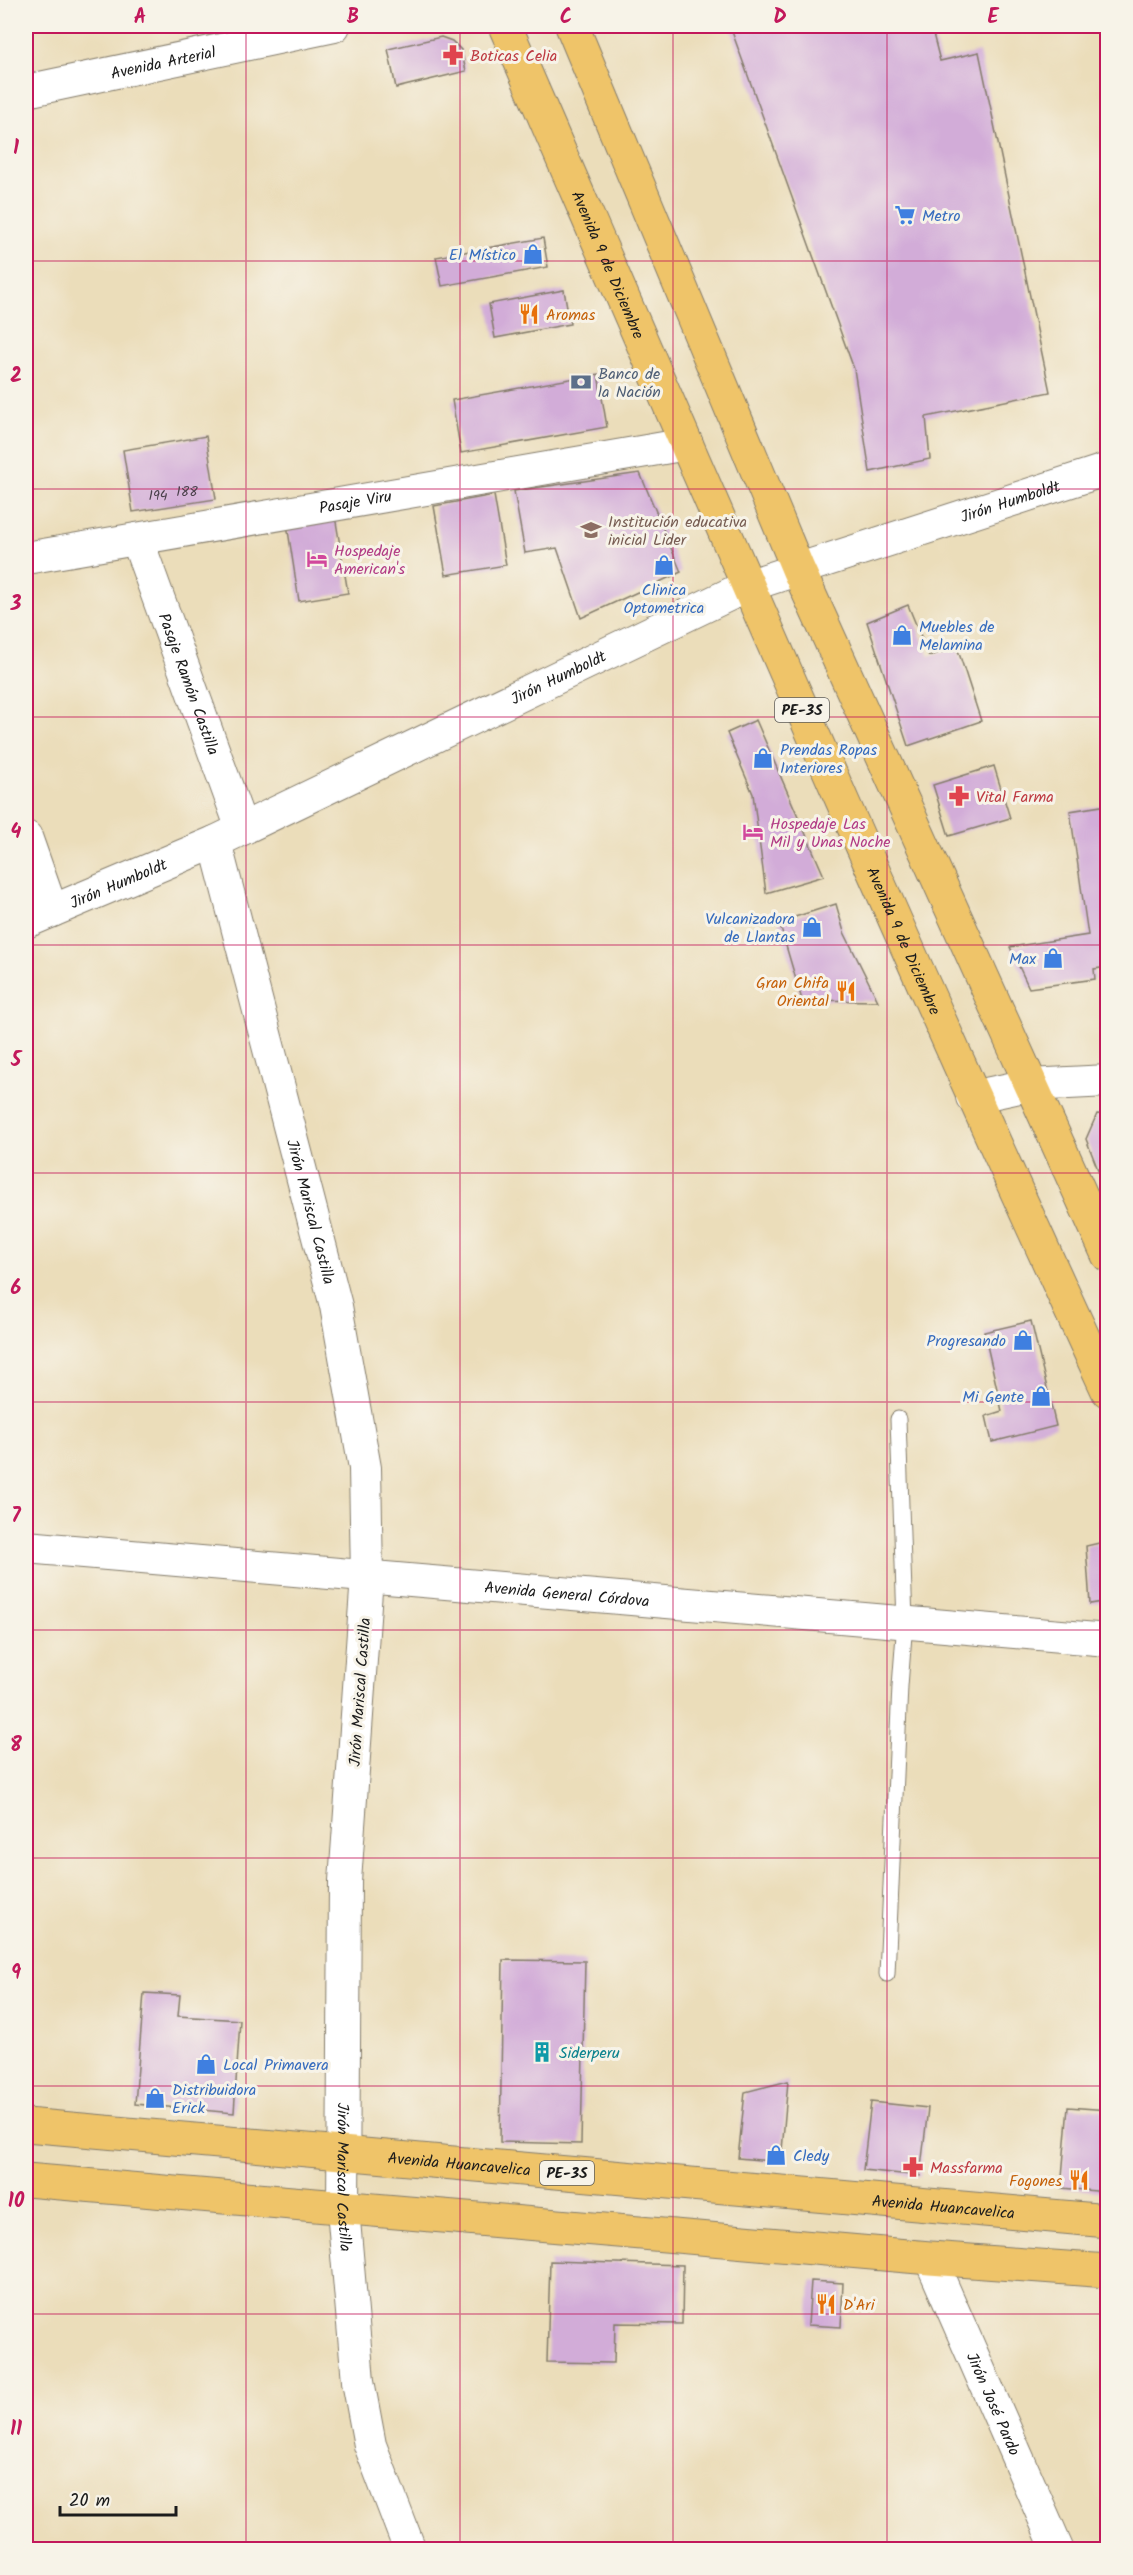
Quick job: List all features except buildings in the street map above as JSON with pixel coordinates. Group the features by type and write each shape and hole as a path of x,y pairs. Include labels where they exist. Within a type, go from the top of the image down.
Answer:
{"main road":[{"name":"Avenida 9 de Diciembre","path":"505,26 747,586 972,1096 1107,1391"},
{"name":"PE-3S","path":"572,26 798,569 1107,1255"},
{"name":"Avenida Huancavelica","path":"26,2125 1107,2221"},
{"path":"26,2180 343,2209 1107,2271"}],"street":[{"name":"Avenida Arterial","path":"26,91 334,26"},
{"name":"Pasaje Viru","path":"26,558 687,444"},
{"name":"Jirón Humboldt","path":"39,916 228,836 747,586 1107,469"},
{"name":"Pasaje Ramón Castilla","path":"137,539 228,836"},
{"name":"Jirón Mariscal Castilla","path":"228,836 336,1306 365,1468 367,1576 345,1881 343,2209 358,2381 370,2445 410,2550"},
{"path":"26,837 39,916"},
{"path":"972,1096 1029,1085 1107,1081"},
{"name":"Avenida General Córdova","path":"26,1547 1107,1640"},
{"name":"Jirón José Pardo","path":"930,2258 1058,2550"}],"lane":[{"path":"887,1974 905,1622 898,1419"}],"place":[{"name":"Boticas Celia","path":"453,55"},
{"name":"Metro","path":"905,215"},
{"name":"El Místico","path":"533,254"},
{"name":"Aromas","path":"529,314"},
{"name":"Banco de la Nación","path":"581,382"},
{"name":"Institución educativa inicial Lider","path":"591,530"},
{"name":"Hospedaje American's","path":"317,559"},
{"name":"Clinica Optometrica","path":"664,565"},
{"name":"Muebles de Melamina","path":"902,635"},
{"name":"Prendas Ropas Interiores","path":"763,758"},
{"name":"Vital Farma","path":"959,796"},
{"name":"Hospedaje Las Mil y Unas Noche","path":"753,832"},
{"name":"Vulcanizadora de Llantas","path":"812,927"},
{"name":"Max","path":"1053,958"},
{"name":"Gran Chifa Oriental","path":"846,991"},
{"name":"Progresando","path":"1023,1340"},
{"name":"Mi Gente","path":"1041,1396"},
{"name":"Siderperu","path":"542,2052"},
{"name":"Local Primavera","path":"206,2064"},
{"name":"Distribuidora Erick","path":"155,2098"},
{"name":"Cledy","path":"776,2155"},
{"name":"Massfarma","path":"913,2167"},
{"name":"Fogones","path":"1079,2180"},
{"name":"D'Ari","path":"826,2304"}]}
